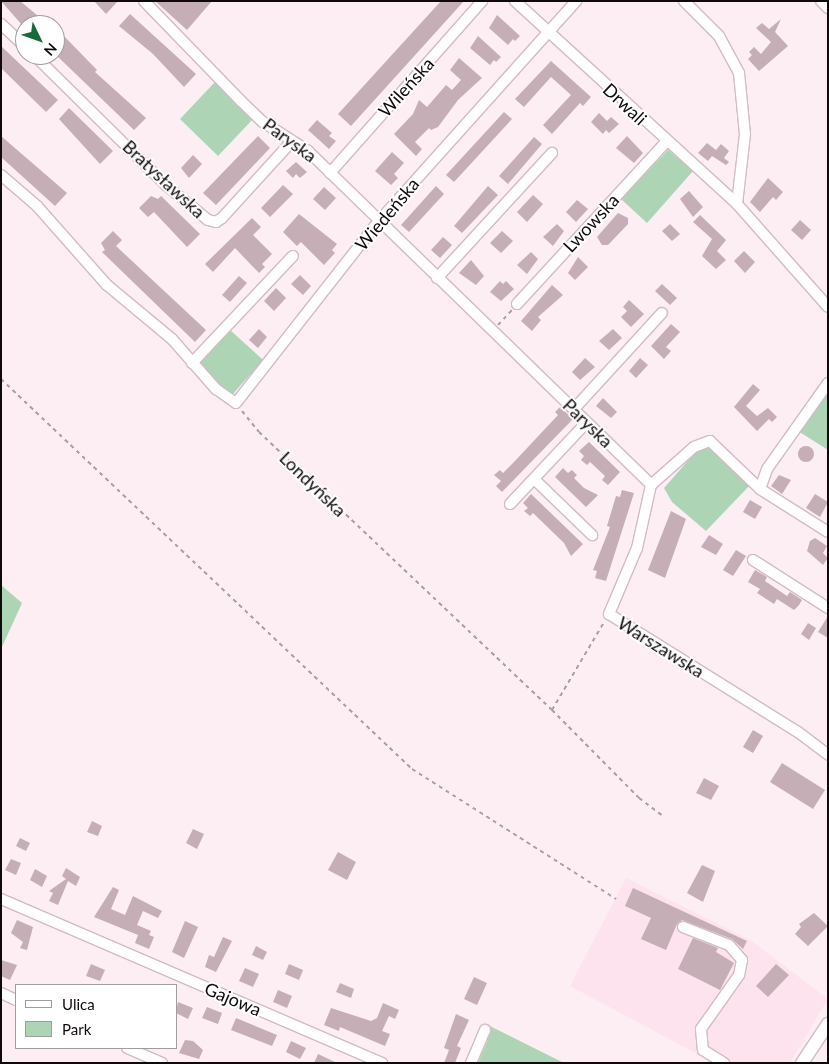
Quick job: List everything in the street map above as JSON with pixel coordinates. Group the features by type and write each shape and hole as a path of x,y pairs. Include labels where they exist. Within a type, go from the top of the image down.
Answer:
{"main road":[{"path":"802,1063 828,1024"}],"street":[{"name":"Paryska","path":"144,1 263,122 292,141 330,172 378,222 651,485"},
{"name":"Wileńska","path":"330,172 482,1"},
{"name":"Drwali","path":"515,1 666,142 737,204 828,307"},
{"name":"Wiedeńska","path":"236,403 378,222 576,1"},
{"path":"684,1 719,36 739,73 744,134 737,204"},
{"path":"821,1 828,8"},
{"path":"1,24 15,37"},
{"name":"Bratysławska","path":"44,65 167,186 208,220 216,222 222,218 292,141"},
{"name":"Lwowska","path":"517,304 666,142"},
{"path":"437,278 552,153"},
{"path":"1,175 37,206 107,285 172,338 216,389 236,403"},
{"path":"192,363 293,256"},
{"path":"574,409 662,313"},
{"path":"760,488 766,469 828,383"},
{"path":"510,504 587,422"},
{"path":"651,485 694,447 710,441 760,488 828,532"},
{"path":"534,479 592,535"},
{"name":"Warszawska","path":"651,485 637,548 609,614 798,732 828,755"},
{"path":"753,560 828,608"},
{"name":"Gajowa","path":"1,899 382,1063"},
{"path":"683,927 729,945 742,960 739,975 701,1029 703,1050 724,1063"},
{"path":"1,993 15,1000"},
{"path":"471,1063 485,1030"},
{"path":"129,1049 162,1063"}],"path":[{"path":"497,327 517,304"},
{"path":"1,379 412,769 616,899"},
{"name":"Londyńska","path":"236,403 259,432 552,710 639,798 664,816"},
{"path":"552,710 609,614"}],"shaded area":[{"path":"626,878 750,940 828,999 790,1063 714,1063 570,986"}],"green space":[{"path":"215,82 254,118 218,156 180,119"},
{"path":"668,150 693,171 647,223 621,199"},
{"path":"229,329 263,360 232,395 214,382 200,361"},
{"path":"828,391 828,450 798,431"},
{"path":"700,447 715,447 751,484 706,531 672,502 664,488"},
{"path":"1,585 22,603 1,649"},
{"path":"488,1025 564,1063 478,1063 491,1032"}],"building":[{"path":"1,1 20,1 37,15 15,15 15,17"},
{"path":"94,1 118,1 106,14"},
{"path":"155,1 212,1 187,30"},
{"path":"441,1 464,1 351,126 338,114"},
{"path":"130,14 196,74 184,87 153,54 119,26"},
{"path":"497,15 520,36 515,41 513,39 508,45 489,28"},
{"path":"781,19 775,32 788,46 759,71 748,59 752,55 749,52 754,47 761,54 771,42 756,28 762,23 769,29"},
{"path":"478,36 501,57 496,62 494,60 490,65 470,48"},
{"path":"65,37 97,70 95,72 146,118 134,130 65,64"},
{"path":"1,46 15,59 15,65 21,65 58,100 46,112 1,68"},
{"path":"459,58 482,78 458,100 438,127 431,130 429,128 415,142 422,149 416,156 394,134 413,114 419,100 427,107 446,85 452,90 461,80 450,70"},
{"path":"551,61 591,97 583,106 580,103 552,134 543,125 571,95 551,77 524,107 515,99"},
{"path":"69,108 113,151 100,164 59,119"},
{"path":"504,112 512,119 454,182 446,175"},
{"path":"599,113 607,121 611,117 619,124 609,133 606,130 603,134 591,122"},
{"path":"317,120 332,133 329,136 336,141 329,149 308,130"},
{"path":"1,136 67,193 55,206 1,157"},
{"path":"258,136 270,148 216,205 203,193"},
{"path":"627,136 643,153 634,163 616,148"},
{"path":"534,137 542,144 508,184 499,176"},
{"path":"707,143 716,150 721,144 729,151 724,158 729,162 726,165 712,156 708,161 698,153"},
{"path":"392,152 404,163 394,174 398,178 391,185 375,171"},
{"path":"193,155 202,164 189,178 181,168"},
{"path":"296,162 307,172 300,178 296,174 293,178 286,171"},
{"path":"768,178 783,192 776,200 773,197 760,212 750,202"},
{"path":"283,185 293,194 270,217 261,208"},
{"path":"436,186 444,194 409,232 401,225"},
{"path":"488,186 498,195 462,233 454,226"},
{"path":"324,187 336,198 325,210 313,199"},
{"path":"689,191 703,207 693,217 680,199"},
{"path":"533,195 543,204 527,222 517,212"},
{"path":"151,196 158,199 161,196 200,234 187,247 154,212 148,217 139,208"},
{"path":"577,200 588,209 576,222 566,212"},
{"path":"618,213 628,218 628,224 608,245 602,245 597,237"},
{"path":"299,214 337,244 332,250 335,253 324,265 301,242 297,246 283,232"},
{"path":"700,215 726,240 717,251 726,260 716,269 702,256 712,239 693,222"},
{"path":"252,218 261,227 253,235 272,254 262,264 265,267 259,273 235,248 213,272 205,264"},
{"path":"800,220 811,230 802,240 791,230"},
{"path":"557,224 564,231 553,246 543,237"},
{"path":"670,224 680,234 672,241 662,231"},
{"path":"113,231 122,240 116,246 206,330 195,342 102,252 105,250 101,243"},
{"path":"502,231 513,241 501,253 490,243"},
{"path":"443,237 452,245 440,258 431,250"},
{"path":"744,251 755,262 745,273 734,261"},
{"path":"531,252 538,259 527,274 517,265"},
{"path":"578,257 588,267 575,280 568,273"},
{"path":"471,260 484,276 476,285 459,273"},
{"path":"300,275 311,286 303,295 291,284"},
{"path":"239,276 247,283 230,302 222,295"},
{"path":"500,281 503,284 506,281 514,289 501,301 490,292"},
{"path":"662,284 677,298 670,305 655,291"},
{"path":"552,285 563,295 538,317 541,320 532,331 521,321"},
{"path":"276,288 286,298 274,311 264,301"},
{"path":"629,300 644,314 631,327 621,317 627,311 623,307"},
{"path":"671,324 680,332 666,347 671,351 664,359 651,346"},
{"path":"259,329 267,337 258,348 249,340"},
{"path":"613,329 622,338 609,350 599,341"},
{"path":"585,358 595,367 580,380 572,372"},
{"path":"640,358 648,365 636,378 629,371"},
{"path":"753,384 760,390 746,406 757,416 768,408 777,417 772,422 769,419 757,431 734,407"},
{"path":"603,398 617,412 611,418 596,406"},
{"path":"560,407 573,419 502,492 496,486 501,481 494,475 500,470 503,473 514,462 558,415 555,412"},
{"path":"589,442 620,472 608,485 602,480 605,476 590,462 587,465 581,460 584,456 579,451"},
{"path":"806,446 812,448 814,454 812,460 806,462 800,460 798,454 800,448"},
{"path":"563,468 568,473 572,470 577,475 574,478 584,488 598,495 586,507 555,477"},
{"path":"779,475 791,480 782,494 771,486"},
{"path":"622,490 634,493 606,581 595,578 597,571 593,570 610,527 607,526 616,496 620,497"},
{"path":"531,494 583,544 571,556 564,543 533,513 530,516 524,511 528,508 523,503"},
{"path":"815,494 828,502 820,517 806,508"},
{"path":"750,500 762,507 755,519 743,512"},
{"path":"671,511 686,519 665,578 648,570"},
{"path":"709,535 723,544 716,555 701,547"},
{"path":"815,538 827,546 823,553 828,558 823,565 807,551 810,541"},
{"path":"736,550 746,556 733,576 723,570"},
{"path":"755,570 767,577 765,581 787,596 790,592 802,600 799,605 794,610 777,599 774,604 757,593 760,589 748,582"},
{"path":"828,616 828,638 818,632"},
{"path":"808,623 816,628 809,640 801,634"},
{"path":"753,730 763,736 753,753 743,747"},
{"path":"782,763 825,790 813,809 770,782"},
{"path":"704,778 719,786 711,800 696,793"},
{"path":"92,821 102,826 98,836 87,832"},
{"path":"193,829 204,834 197,849 186,843"},
{"path":"20,838 30,843 26,851 16,846"},
{"path":"338,852 356,862 347,880 328,870"},
{"path":"11,859 21,863 16,875 5,870"},
{"path":"702,865 715,871 703,902 687,893"},
{"path":"66,868 80,877 76,886 68,881 58,905 49,901 53,893 49,891 66,879 62,876"},
{"path":"35,869 47,876 42,887 30,880"},
{"path":"113,887 119,890 111,909 125,915 133,896 162,911 158,918 143,911 137,925 151,931 149,935 154,937 149,949 135,943 138,935 94,917"},
{"path":"633,888 747,941 743,949 732,939 682,920 677,924 666,950 641,939 651,918 625,906"},
{"path":"814,913 828,926 808,946 795,934 801,927 799,924"},
{"path":"17,920 33,927 27,950 20,948 23,942 11,933"},
{"path":"185,921 198,927 184,958 172,952"},
{"path":"223,937 232,941 216,972 205,967 209,955 214,957"},
{"path":"693,938 718,948 716,952 734,963 720,990 678,969"},
{"path":"256,946 267,952 263,960 252,955"},
{"path":"1,960 17,965 10,980 1,976"},
{"path":"91,964 105,970 100,981 86,976"},
{"path":"289,964 303,970 299,980 285,974"},
{"path":"776,964 789,975 768,997 756,986"},
{"path":"245,968 259,974 253,987 239,981"},
{"path":"474,977 487,983 477,1005 464,999"},
{"path":"340,983 354,989 351,998 336,992"},
{"path":"278,990 292,996 287,1008 273,1002"},
{"path":"178,1002 193,1008 188,1019 178,1014"},
{"path":"383,1003 399,1010 395,1019 389,1016 382,1031 390,1034 385,1046 340,1027 339,1031 324,1025 331,1008 371,1021 377,1018"},
{"path":"207,1007 222,1013 218,1024 202,1018"},
{"path":"456,1014 469,1020 457,1046 461,1048 455,1063 444,1063 449,1050 444,1048"},
{"path":"236,1018 277,1035 272,1046 231,1030"},
{"path":"185,1040 193,1041 203,1050 199,1059 179,1053"},
{"path":"291,1041 306,1048 300,1059 286,1052"},
{"path":"318,1054 337,1063 314,1063"}]}
